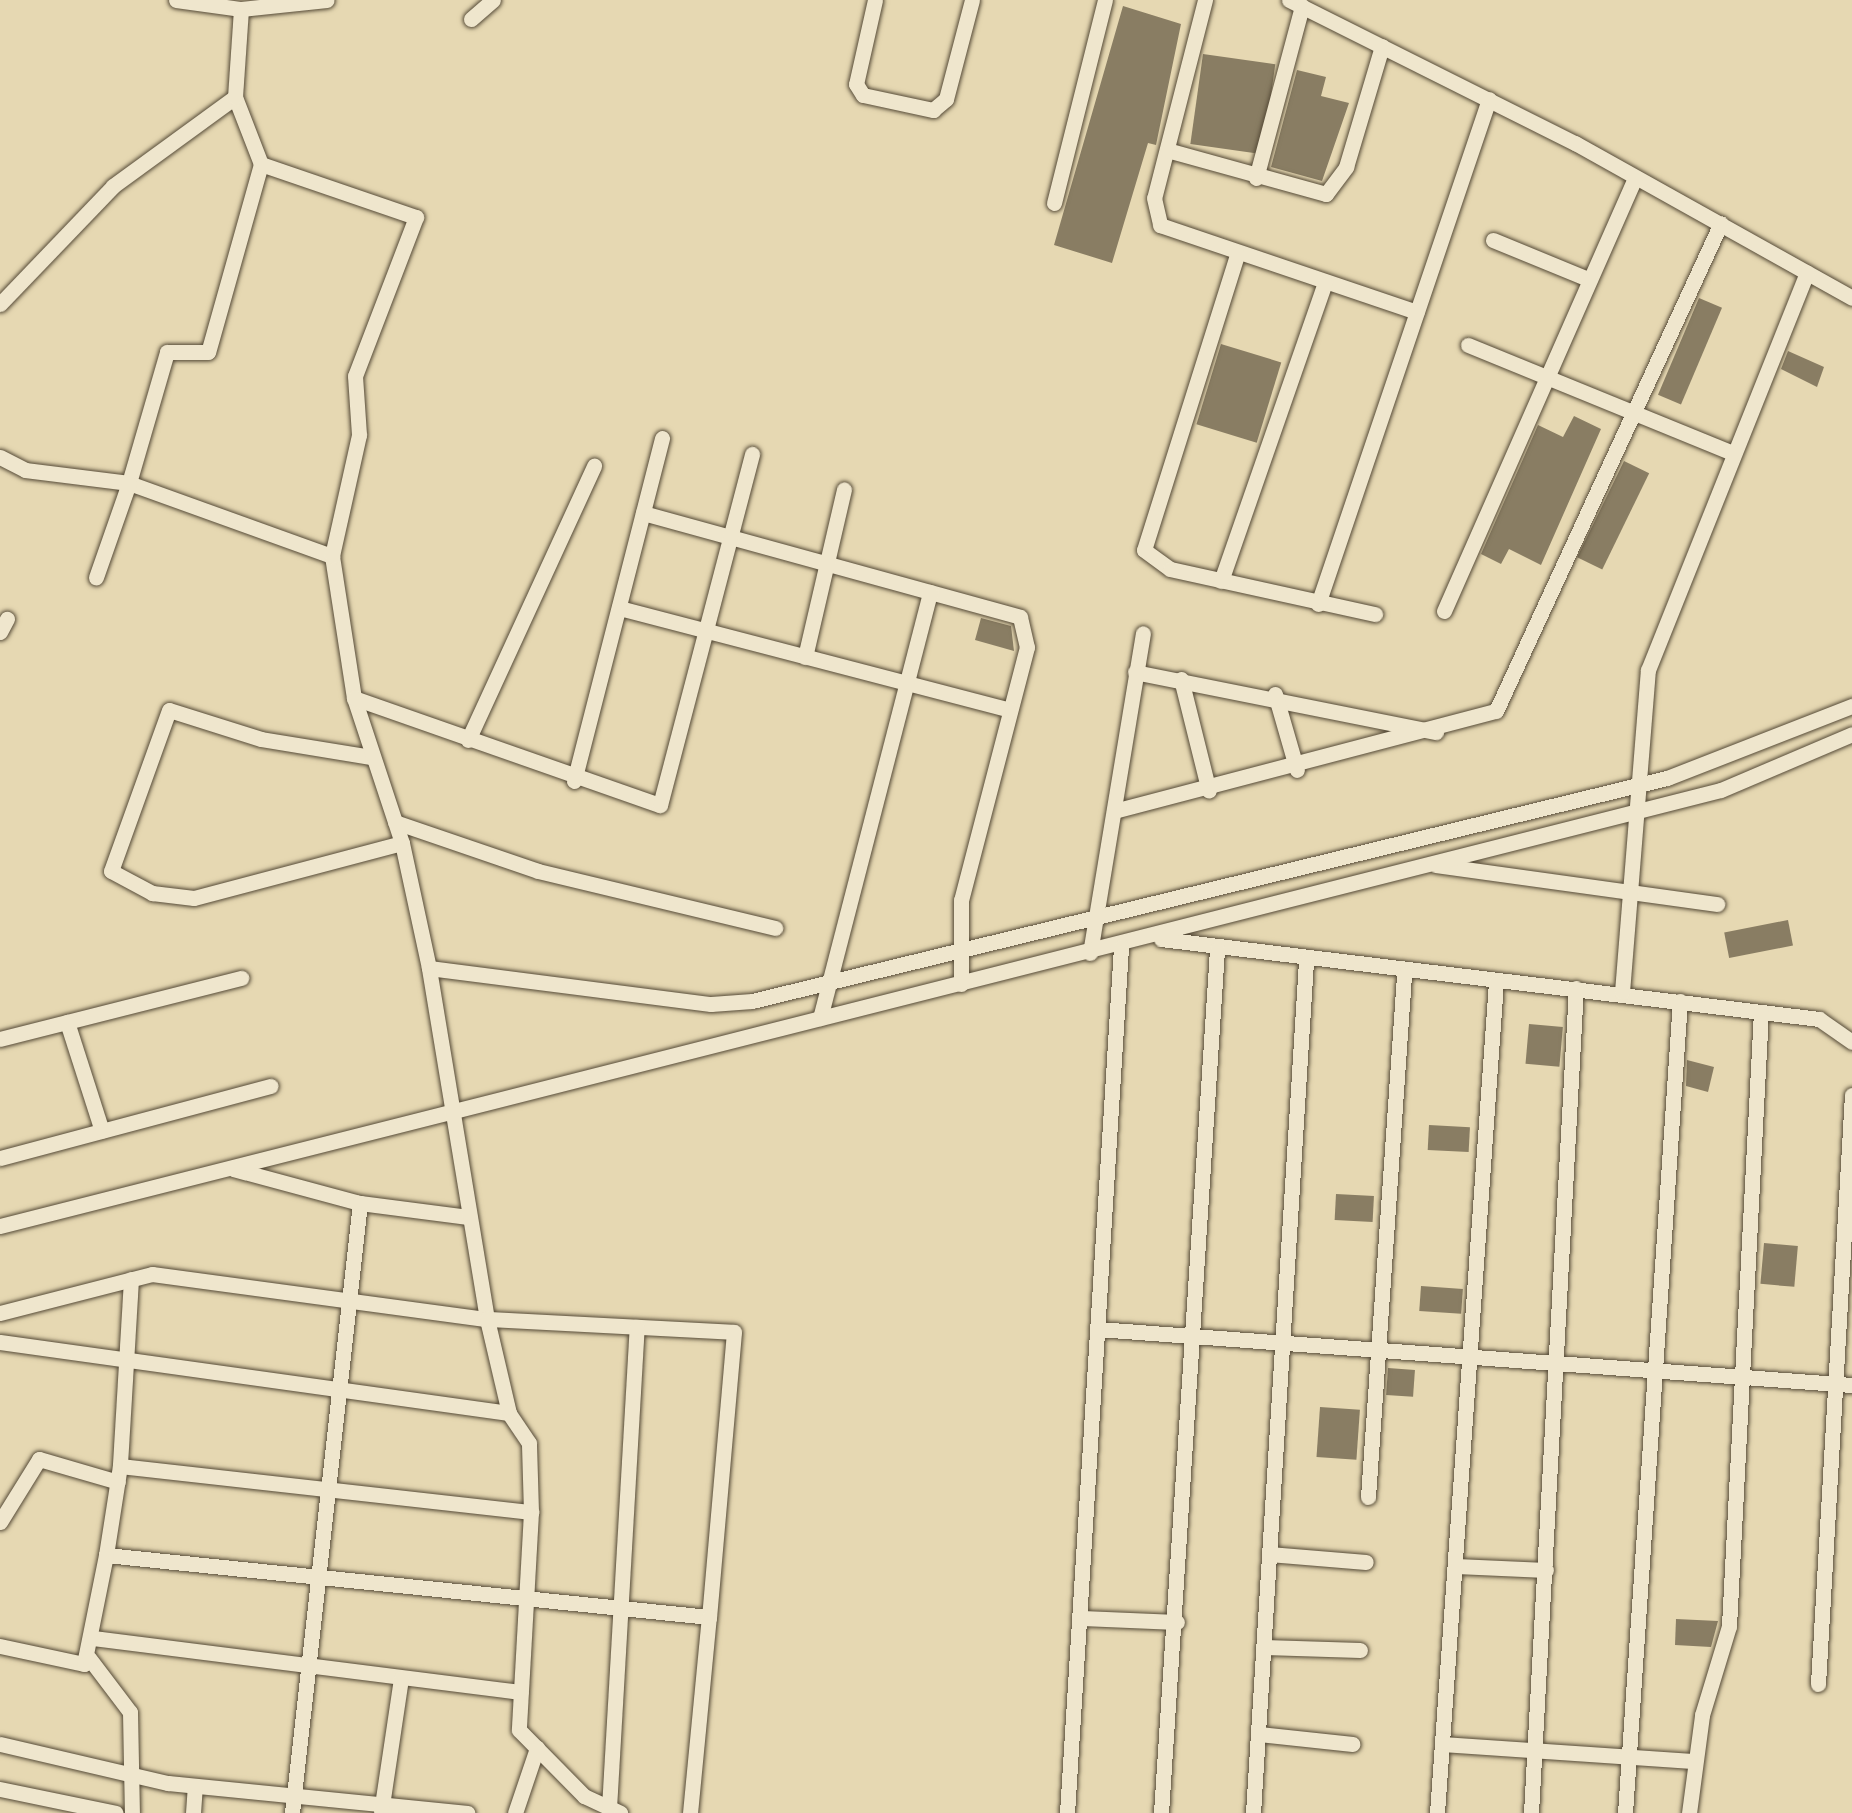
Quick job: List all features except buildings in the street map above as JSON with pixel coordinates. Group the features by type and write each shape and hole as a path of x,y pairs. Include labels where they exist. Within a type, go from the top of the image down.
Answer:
{"street":[{"path":"176,0 241,9 328,0"},
{"path":"471,19 493,0"},
{"path":"875,0 856,84 863,96 934,110 946,99 972,0"},
{"path":"1054,204 1106,0"},
{"path":"1206,0 1154,198 1160,226 1237,255 1417,312"},
{"path":"1256,178 1295,3 1489,100 1721,223 1852,298"},
{"path":"96,577 129,483 167,352 208,352 261,164 235,97 242,55 241,9"},
{"path":"1167,150 1311,194 1335,188 1382,46"},
{"path":"0,304 112,186 235,97"},
{"path":"1318,604 1489,100"},
{"path":"261,164 416,217 356,376 359,435 332,556 354,698 402,843 429,968 487,1319 509,1412 529,1443 531,1512 519,1730 584,1796 615,1810 619,1606 637,1327"},
{"path":"1444,611 1546,372 1634,180"},
{"path":"1114,811 1440,733 1496,711 1638,415 1721,223"},
{"path":"1493,240 1588,279"},
{"path":"1237,255 1144,534 1152,561 1221,581 1375,614"},
{"path":"1622,992 1637,796 1660,623 1807,273"},
{"path":"1221,581 1325,283"},
{"path":"1468,345 1546,372 1730,452"},
{"path":"574,781 662,438"},
{"path":"354,698 574,781 660,805 752,454"},
{"path":"0,457 25,470 129,483 332,556"},
{"path":"468,740 594,466"},
{"path":"804,657 844,489"},
{"path":"643,513 1020,617 1028,647 1010,710 956,952 961,979"},
{"path":"823,1002 910,684 930,592"},
{"path":"619,608 1010,710"},
{"path":"1093,935 1144,633"},
{"path":"1135,672 1274,694 1440,733"},
{"path":"1181,680 1209,791"},
{"path":"1274,694 1297,770"},
{"path":"429,968 711,1004 823,1002 956,952 1093,935 1121,947 1427,864 1637,796 1852,706"},
{"path":"371,757 262,739 169,710 111,870 152,892 194,898 402,843"},
{"path":"0,1226 230,1168 452,1101 823,1002 961,979 1093,935 1637,796 1722,790 1852,734"},
{"path":"395,822 538,871 775,928"},
{"path":"1427,864 1631,889 1717,904"},
{"path":"1156,938 1404,976 1622,992 1829,1022 1852,1042"},
{"path":"1067,1813 1121,947"},
{"path":"1161,1813 1217,950"},
{"path":"1253,1813 1306,962"},
{"path":"1368,1497 1404,976"},
{"path":"0,1039 240,978"},
{"path":"1437,1813 1496,982"},
{"path":"1531,1813 1576,988"},
{"path":"1625,1813 1680,1001"},
{"path":"1689,1813 1692,1761 1729,1626 1749,1374 1760,1012"},
{"path":"67,1022 102,1131"},
{"path":"0,1158 271,1086"},
{"path":"1818,1684 1844,1384 1852,1095"},
{"path":"230,1168 360,1203 468,1217"},
{"path":"292,1813 354,1303 360,1203"},
{"path":"0,1313 152,1274 487,1319 734,1332 690,1813"},
{"path":"132,1279 119,1474 90,1658 130,1712 132,1813"},
{"path":"1098,1329 1192,1332 1467,1358 1653,1366 1844,1384"},
{"path":"0,1342 509,1412"},
{"path":"0,1522 39,1459 119,1474 331,1490 531,1512"},
{"path":"1269,1554 1366,1562"},
{"path":"106,1556 526,1594 708,1617"},
{"path":"1456,1566 1546,1570"},
{"path":"1082,1618 1176,1622"},
{"path":"93,1638 521,1692"},
{"path":"0,1646 90,1658"},
{"path":"1264,1648 1360,1650"},
{"path":"381,1809 401,1678"},
{"path":"1259,1734 1352,1744"},
{"path":"0,1744 196,1786 381,1809 468,1813"},
{"path":"1442,1744 1692,1761"},
{"path":"515,1813 537,1748"},
{"path":"193,1813 196,1786"},
{"path":"0,1788 116,1813"}]}
